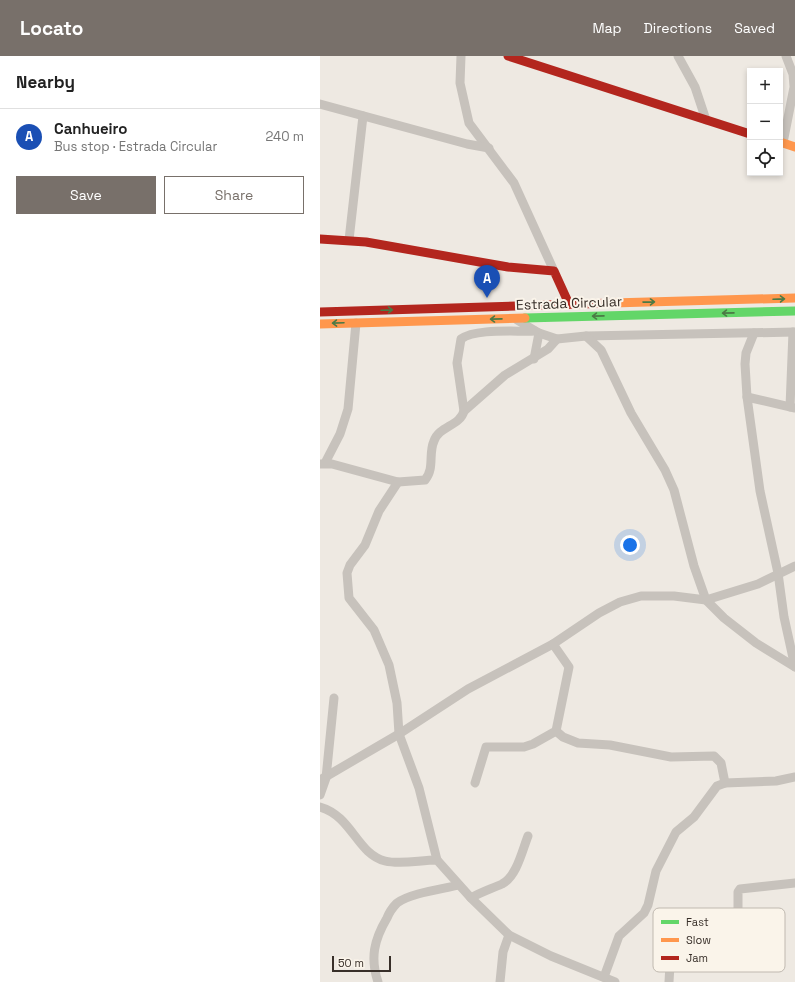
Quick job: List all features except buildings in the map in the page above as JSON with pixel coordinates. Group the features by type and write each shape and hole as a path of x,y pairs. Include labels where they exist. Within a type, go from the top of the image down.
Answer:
{"main road":[{"path":"508,56 747,133"},
{"path":"783,143 795,147"},
{"path":"320,238 349,240 413,249 503,266 554,270 569,304"},
{"name":"Estrada Circular","path":"320,312 795,298"},
{"name":"Estrada Circular","path":"320,324 795,311"}],"street":[{"path":"462,56 460,83 469,123 514,183 554,270"},
{"path":"678,56 695,87 706,120"},
{"path":"783,140 794,96 794,74 786,56"},
{"path":"320,104 467,144 489,148"},
{"path":"349,240 363,116"},
{"path":"515,319 537,332 557,339 586,336 794,332 792,407 747,397"},
{"path":"356,323 348,408 340,434 323,464 398,482 425,480 431,468 434,441 438,434 458,421 464,411 505,375 534,359 548,349 557,339"},
{"path":"534,359 537,332"},
{"path":"464,411 457,363 461,339 467,335 481,333 537,332"},
{"path":"754,333 745,359 747,397 760,491 778,573 784,617 795,667"},
{"path":"586,336 601,350 628,406 665,470 674,490 694,566 706,600 724,618 756,643 795,667"},
{"path":"601,350 606,336"},
{"path":"398,482 379,511 365,545 350,564 347,573 349,598 374,630 389,665 397,703 398,734 419,788 437,860 471,898 510,935 551,956 615,982"},
{"path":"323,780 468,689 553,644 599,613 620,602 641,596 674,596 706,600 758,584 795,566"},
{"path":"475,783 486,747 524,747 533,744 556,731 569,667 553,644"},
{"path":"320,795 334,698"},
{"path":"556,731 563,737 578,743 610,745 671,758 714,756 721,762 725,783"},
{"path":"604,977 619,936 644,913 648,904 656,871 676,832 694,817 717,786 725,783 776,781 795,777"},
{"path":"320,807 331,810 340,817 360,843 383,860 394,862 437,860"},
{"path":"471,898 485,890 502,884 509,878 528,836"},
{"path":"738,908 738,892 740,889 795,883"},
{"path":"378,982 375,971 374,954 377,934 398,903 411,897 459,885"},
{"path":"500,982 504,952 510,935"},
{"path":"669,982 670,972"}],"traffic: fast":[{"path":"525,318 795,311"}],"traffic: slow":[{"path":"783,143 795,147"},
{"path":"612,303 795,298"},
{"path":"320,324 525,318"}],"traffic: jam":[{"path":"508,56 747,133"},
{"path":"320,239 366,242 508,267 554,271 569,304"},
{"path":"320,312 612,303"}],"place":[{"name":"Canhueiro","path":"487,298"}]}
